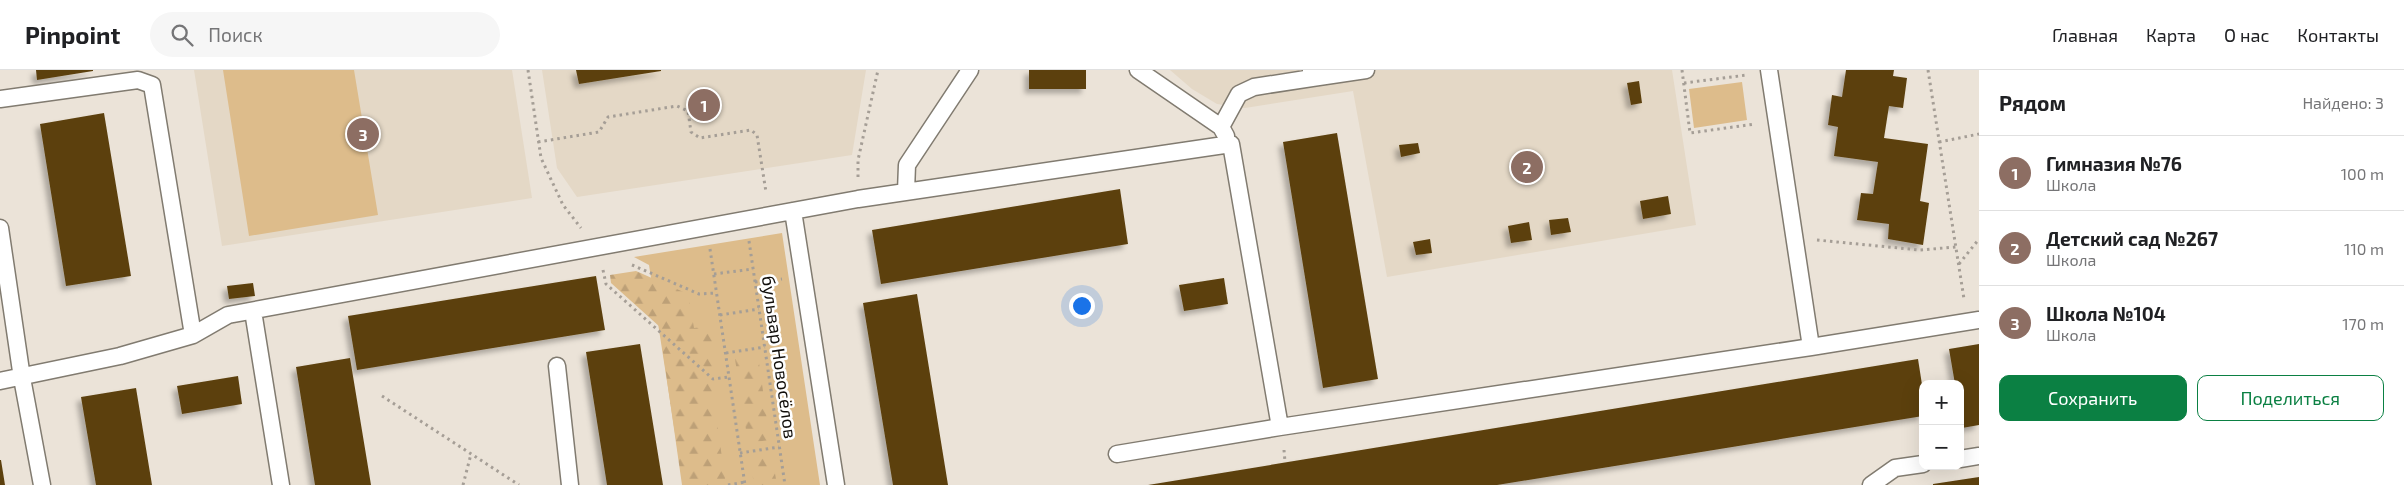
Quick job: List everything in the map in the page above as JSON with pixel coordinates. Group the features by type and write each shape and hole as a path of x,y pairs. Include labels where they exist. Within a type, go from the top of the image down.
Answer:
{"lane":[{"path":"906,191 907,165 970,70"},
{"path":"1138,70 1221,127 1231,144 1280,427"},
{"path":"1221,127 1239,94 1254,87 1312,74 1366,70"},
{"path":"1762,72 1794,237 1811,347"},
{"path":"0,99 138,80 152,85 193,335"},
{"path":"0,381 22,378 120,356 193,335 228,315 858,199 1231,144"},
{"path":"793,211 836,485"},
{"path":"0,228 22,378 42,485"},
{"path":"254,311 281,485"},
{"path":"1117,454 1280,427 1973,321"},
{"path":"557,366 570,485"},
{"path":"1964,458 1979,456"},
{"path":"1871,485 1895,468 1919,465"}],"path":[{"path":"528,70 541,158 563,205 597,247"},
{"path":"858,199 858,160 878,70"},
{"path":"1682,70 1690,133 1762,123"},
{"path":"1928,70 1958,265 1973,321"},
{"path":"1684,83 1762,72"},
{"path":"538,142 599,132 608,117 676,106 688,111 691,132 700,138 750,130 757,135 769,215"},
{"path":"1939,142 1979,134"},
{"name":"бульвар Новосёлов","path":"748,233 785,485"},
{"path":"1794,237 1920,250 1956,247"},
{"path":"1958,265 1979,239"},
{"path":"710,248 745,484 728,485"},
{"path":"623,261 700,294 717,293"},
{"path":"602,265 606,284 713,379 729,377"},
{"path":"714,274 753,268"},
{"path":"720,315 759,309"},
{"path":"726,353 765,347"},
{"path":"382,396 519,485"},
{"path":"740,453 779,447"},
{"path":"463,485 471,454"}],"shaded area":[{"path":"194,70 512,70 532,198 222,246"},
{"path":"542,70 866,70 852,155 577,197 557,168"},
{"path":"1170,70 1672,70 1696,225 1387,277 1353,91 1245,108 1217,104 1192,89"}],"green space":[{"path":"223,70 354,70 378,215 249,236"},
{"path":"1742,82 1747,120 1694,128 1689,89"},
{"path":"782,233 820,485 683,485 649,265 634,257"},
{"path":"636,271 688,294 694,328 713,326 719,370 709,371 611,283 610,275"},
{"path":"661,338 711,382 726,485 682,485"},
{"path":"758,356 770,440 748,443 735,359"},
{"path":"772,456 777,485 754,485 750,459"}],"building":[{"path":"36,70 93,70 93,71 37,80"},
{"path":"576,70 661,70 661,71 579,84"},
{"path":"1029,70 1086,70 1086,89 1029,89"},
{"path":"1846,70 1894,70 1893,76 1907,78 1903,108 1889,106 1884,138 1928,144 1920,201 1929,203 1923,245 1888,239 1889,224 1857,220 1861,193 1873,194 1878,162 1834,156 1838,127 1828,125 1832,95 1842,97"},
{"path":"1639,81 1642,103 1631,105 1627,83"},
{"path":"104,113 131,276 66,286 40,124"},
{"path":"1337,133 1378,379 1323,388 1283,142"},
{"path":"1418,143 1420,153 1401,157 1399,145"},
{"path":"1120,189 1128,244 881,284 872,230"},
{"path":"1668,196 1671,214 1643,219 1640,201"},
{"path":"1568,218 1571,232 1551,235 1549,220"},
{"path":"1529,222 1532,240 1511,243 1508,226"},
{"path":"1430,239 1432,253 1416,255 1413,242"},
{"path":"596,276 605,330 357,370 348,316"},
{"path":"1224,278 1228,304 1184,311 1179,285"},
{"path":"253,283 255,296 229,299 227,286"},
{"path":"917,294 948,485 893,485 863,303"},
{"path":"640,344 663,485 607,485 586,352"},
{"path":"1979,344 1979,425 1964,428 1964,380 1954,380 1949,349"},
{"path":"350,358 371,485 315,485 296,367"},
{"path":"1918,359 1921,380 1919,380 1919,417 1497,485 1148,485"},
{"path":"238,376 242,404 182,414 177,386"},
{"path":"136,388 152,485 96,485 81,397"},
{"path":"1,460 5,485 0,485"},
{"path":"1979,477 1979,485 1933,485 1933,484"}],"place":[{"name":"Гимназия №76","path":"704,105"},
{"name":"Школа №104","path":"363,134"},
{"name":"Детский сад №267","path":"1527,167"}]}
